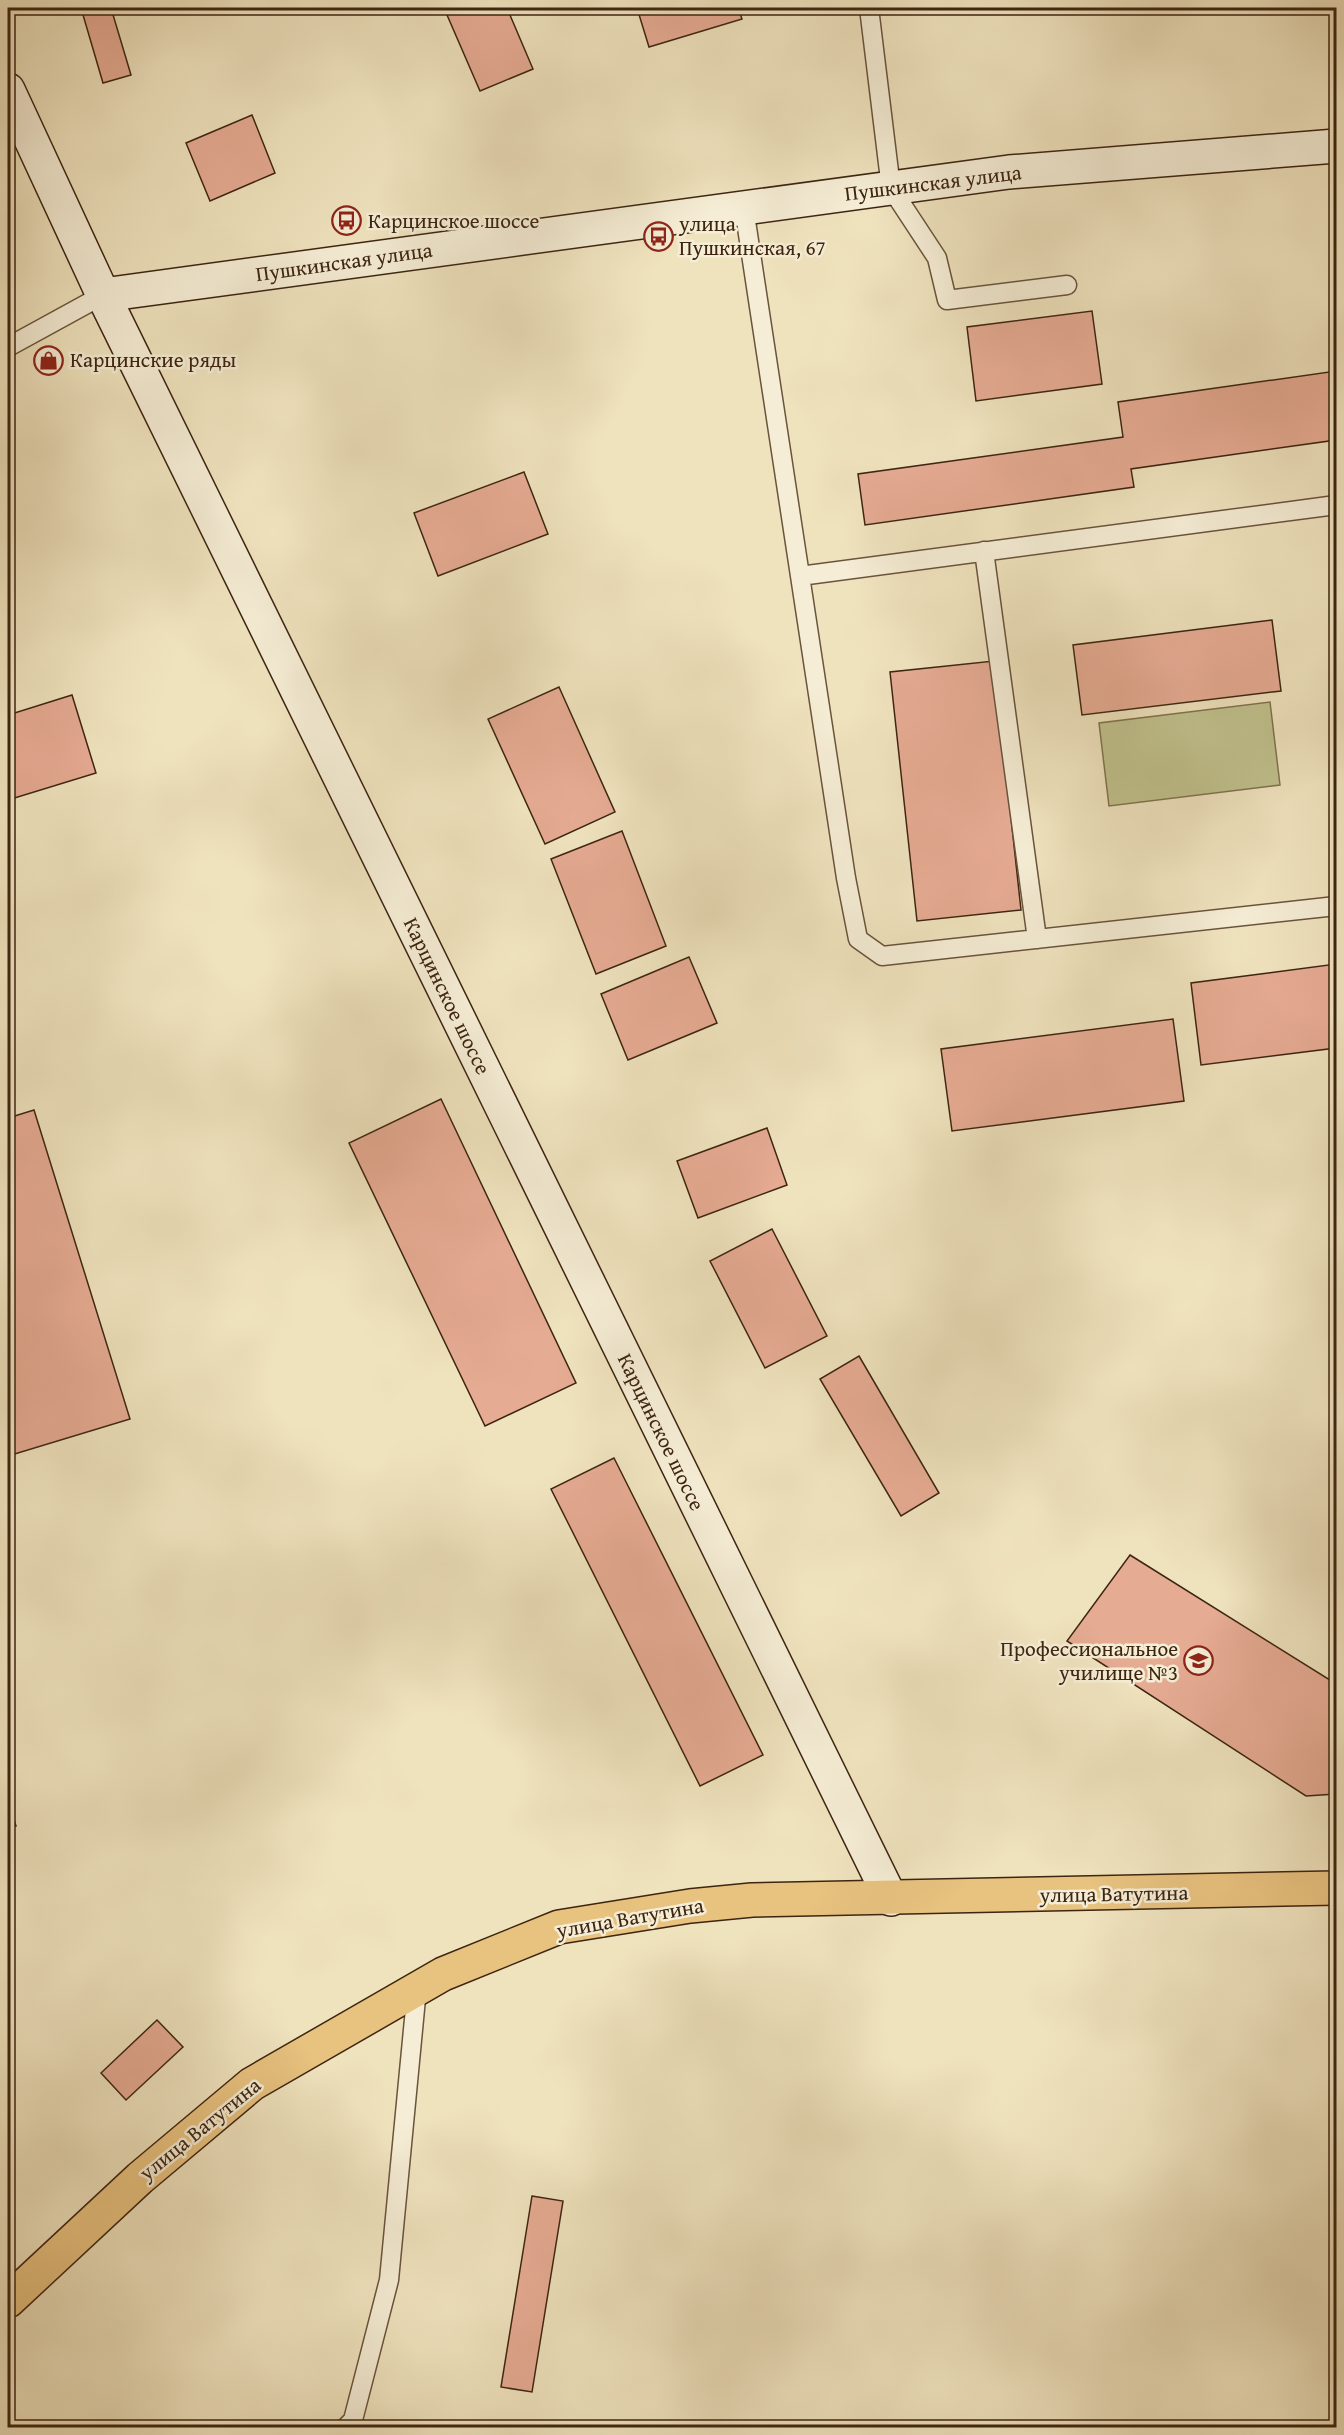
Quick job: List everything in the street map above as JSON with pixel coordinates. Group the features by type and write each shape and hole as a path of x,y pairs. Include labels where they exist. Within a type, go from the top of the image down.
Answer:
{"main road":[{"name":"Карцинское шоссе","path":"8,90 103,295 891,1899"},
{"name":"Пушкинская улица","path":"103,295 1009,172 1336,146"},
{"name":"улица Ватутина","path":"8,2301 140,2178 252,2084 443,1974 559,1927 690,1906 752,1900 891,1899 1336,1888"}],"lane":[{"path":"869,8 891,188 937,258 947,300 1067,285"},
{"path":"744,208 846,878 858,939 882,956 1336,906"},
{"path":"8,347 103,295"},
{"path":"800,576 1336,505"},
{"path":"984,551 1037,939"},
{"path":"345,2427 353,2420 389,2280 417,1988"}],"green space":[{"path":"1270,702 1280,785 1109,806 1099,723"}],"building":[{"path":"81,8 111,8 131,75 103,83"},
{"path":"444,8 507,8 533,69 480,91"},
{"path":"637,8 738,8 742,19 649,47"},
{"path":"252,115 275,173 210,201 186,143"},
{"path":"1092,311 1102,384 976,401 967,327"},
{"path":"1336,371 1336,440 1131,469 1134,487 865,525 858,474 1123,437 1118,402"},
{"path":"524,472 548,534 438,576 414,513"},
{"path":"1272,620 1281,691 1082,715 1073,645"},
{"path":"994,661 1021,910 917,921 890,672"},
{"path":"559,687 615,812 545,844 488,719"},
{"path":"72,695 96,773 8,800 8,715"},
{"path":"622,831 666,946 596,974 551,859"},
{"path":"689,957 717,1023 628,1060 601,994"},
{"path":"1336,964 1336,1048 1201,1065 1191,983"},
{"path":"1173,1019 1184,1101 952,1131 941,1049"},
{"path":"441,1099 576,1383 485,1426 349,1143"},
{"path":"34,1110 130,1419 8,1456 8,1118"},
{"path":"767,1128 787,1185 698,1218 677,1161"},
{"path":"772,1229 827,1336 765,1368 710,1261"},
{"path":"859,1356 939,1493 901,1516 820,1379"},
{"path":"614,1458 763,1755 700,1786 551,1489"},
{"name":"Профессиональное училище №3","path":"1130,1555 1336,1682 1336,1794 1306,1796 1067,1641"},
{"path":"8,1798 16,1826 8,1829"},
{"path":"157,2020 183,2047 126,2100 101,2073"},
{"path":"532,2196 563,2201 532,2392 501,2387"}],"place":[{"name":"Карцинское шоссе","path":"347,221"},
{"name":"улица Пушкинская, 67","path":"658,236"},
{"name":"Карцинские ряды","path":"49,360"},
{"name":"Профессиональное училище №3","path":"1199,1661"}]}
